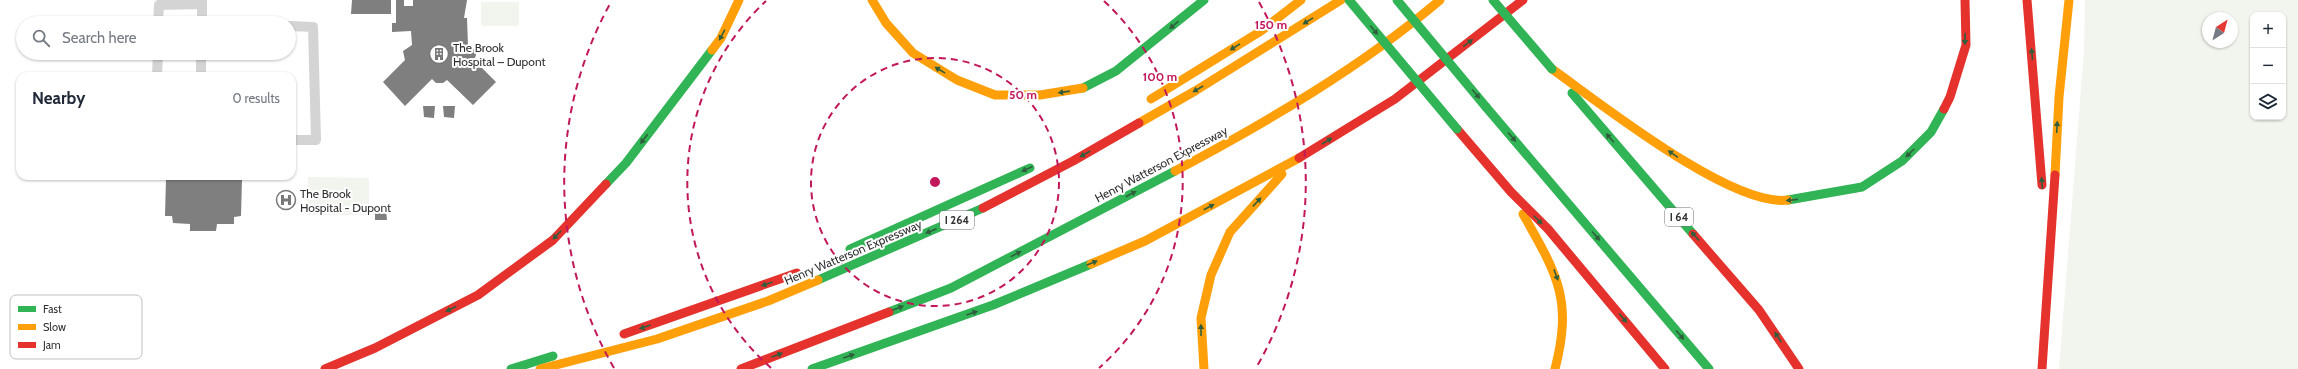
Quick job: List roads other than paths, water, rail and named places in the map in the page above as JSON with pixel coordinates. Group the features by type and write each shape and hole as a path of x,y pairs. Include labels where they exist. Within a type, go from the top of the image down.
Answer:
{"highway":[{"path":"325,369 375,348 478,295 553,240 626,163 721,38 739,0"},
{"path":"872,0 886,23 913,53 957,80 995,94 1040,95 1079,90 1116,71 1204,0"},
{"path":"1140,106 1261,31 1301,0"},
{"name":"Henry Watterson Expressway","path":"540,369 657,339 768,301 966,217 1073,161 1196,91 1341,0"},
{"path":"1348,0 1511,192 1548,229 1665,369"},
{"path":"1397,0 1709,369"},
{"name":"Henry Watterson Expressway","path":"741,369 950,288 1117,202 1259,126 1400,34 1440,0"},
{"name":"I 64","path":"1493,0 1759,310 1799,369"},
{"path":"812,369 993,305 1145,241 1294,161 1395,99 1523,0"},
{"path":"1552,69 1683,161 1731,186 1776,202 1820,196 1862,187 1902,161 1931,132 1950,97 1966,46 1965,0"},
{"path":"2028,0 2049,278"},
{"path":"2042,369 2049,278 2058,97 2069,0"},
{"path":"1204,369 1202,361 1200,318 1211,275 1230,232 1294,161"},
{"path":"842,253 1037,165"},
{"path":"1511,192 1555,272 1564,301 1561,350 1555,369"},
{"path":"614,337 805,269"},
{"path":"511,369 562,353"}],"lane":[{"path":"158,16 159,5 202,2 202,16"},
{"path":"296,26 313,27 316,140 296,140"},
{"path":"157,72 158,60"},
{"path":"201,60 201,72"}],"place":[{"name":"The Brook Hospital – Dupont","path":"439,54"},
{"name":"The Brook Hospital - Dupont","path":"286,200"}]}
